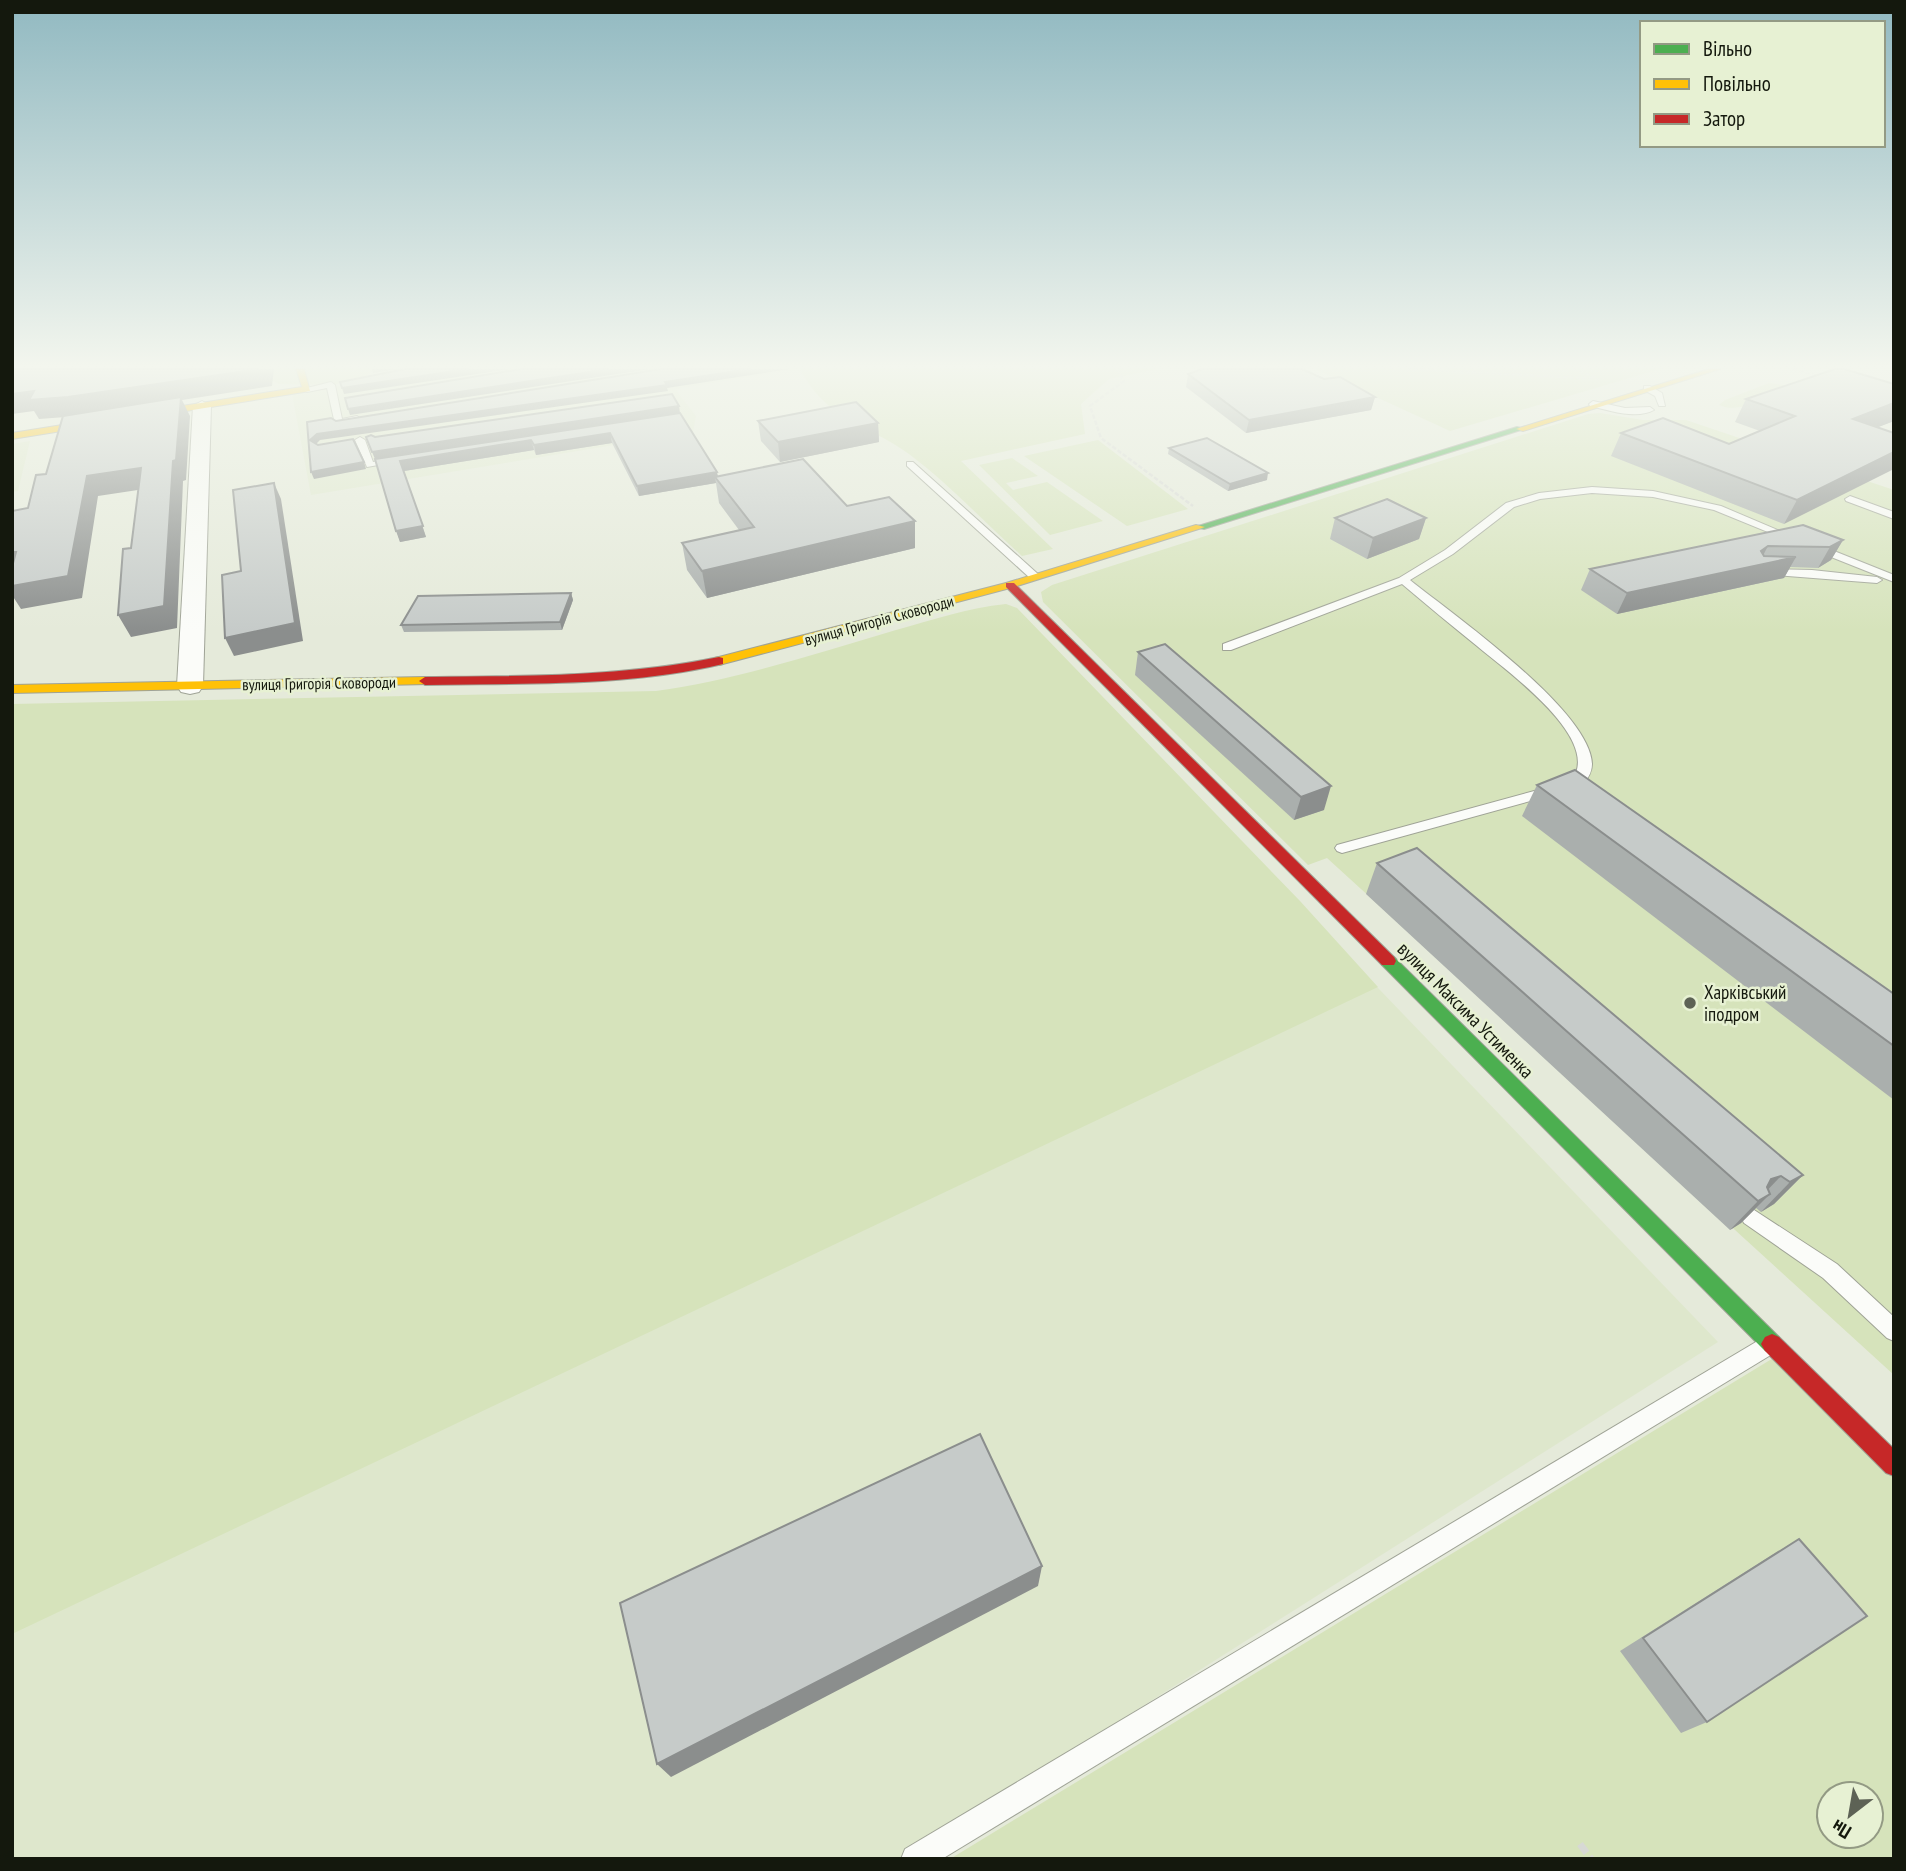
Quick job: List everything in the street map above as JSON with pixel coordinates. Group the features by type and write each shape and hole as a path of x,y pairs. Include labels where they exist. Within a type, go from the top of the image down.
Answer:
{"street":[{"path":"190,686 200,456"},
{"name":"вулиця Григорія Сковороди","path":"12,689 593,678 682,670 777,649 1010,585 1426,456"},
{"name":"вулиця Максима Устименка","path":"1010,585 1894,1465"}],"lane":[{"path":"368,456 370,465 411,459"},
{"path":"910,464 1035,577"},
{"path":"1227,647 1402,580 1449,552 1510,505 1539,496 1591,490 1653,494 1717,508 1894,581"},
{"path":"1850,499 1894,516"},
{"path":"1757,572 1812,573 1894,581"},
{"path":"1342,848 1582,788 1586,760 1563,716 1543,694 1402,580"},
{"path":"1751,1217 1830,1270 1894,1331"},
{"path":"915,1859 1771,1343"}],"path":[{"path":"1125,456 1216,522"},
{"path":"1580,1844 1591,1859"}],"shaded area":[{"path":"12,456 26,456 18,491 12,492"},
{"path":"304,456 546,456 311,495"},
{"path":"912,456 983,456 961,461 1053,549 1022,556"},
{"path":"1024,456 1119,456 1188,509 1127,526"},
{"name":"Харківський іподром","path":"1455,456 1794,456 1894,490 1894,1375 1327,858 1308,865 1043,602 1041,592 1052,585"},
{"path":"1012,458 1038,476 1006,483 1013,490 1047,482 1103,521 1050,535 979,465"},
{"path":"1006,604 1017,608 1300,901 1378,987 12,1634 12,704 656,691 747,673 950,615"},
{"path":"1307,914 1718,1342 901,1859 12,1859 12,1445"},
{"path":"1775,1357 1894,1476 1894,1859 950,1859"}],"building":[{"path":"51,456 176,456 173,461 164,606 118,615 123,549 131,548 141,468 87,476 68,576 12,586 12,567 16,552 12,552 12,511 28,508 36,475 46,474"},
{"path":"310,456 361,456 364,462 311,472"},
{"path":"429,456 400,461 423,526 396,531 375,459"},
{"path":"622,456 707,456 717,472 637,486"},
{"path":"1183,456 1239,456 1268,473 1230,484"},
{"path":"1682,456 1885,456 1797,500"},
{"path":"803,459 847,506 889,497 915,521 702,571 682,543 754,527 715,477"},
{"path":"274,483 295,623 225,638 222,575 241,571 233,490"},
{"path":"1387,499 1426,518 1373,538 1335,518"},
{"path":"1803,525 1843,540 1830,547 1768,546 1761,551 1764,556 1796,557 1627,593 1590,569"},
{"path":"571,593 560,622 401,625 418,596"},
{"path":"1165,644 1331,786 1301,797 1138,652"},
{"path":"1575,770 1894,994 1894,1046 1537,785"},
{"path":"1417,848 1803,1175 1790,1182 1781,1176 1771,1179 1767,1187 1770,1194 1758,1201 1377,863"},
{"path":"980,1434 1042,1566 657,1764 620,1603"},
{"path":"1799,1539 1867,1616 1707,1722 1643,1638"}],"traffic: fast":[{"path":"1200,527 1431,456"},
{"path":"1388,961 1772,1344"}],"traffic: slow":[{"path":"719,661 1010,585 1200,527"},
{"path":"12,689 425,681"}],"traffic: jam":[{"path":"1010,585 1388,961"},
{"path":"425,681 610,677 646,674 719,661"},
{"path":"1772,1344 1894,1465"}],"place":[{"name":"Харківський іподром","path":"1690,1003"}]}
